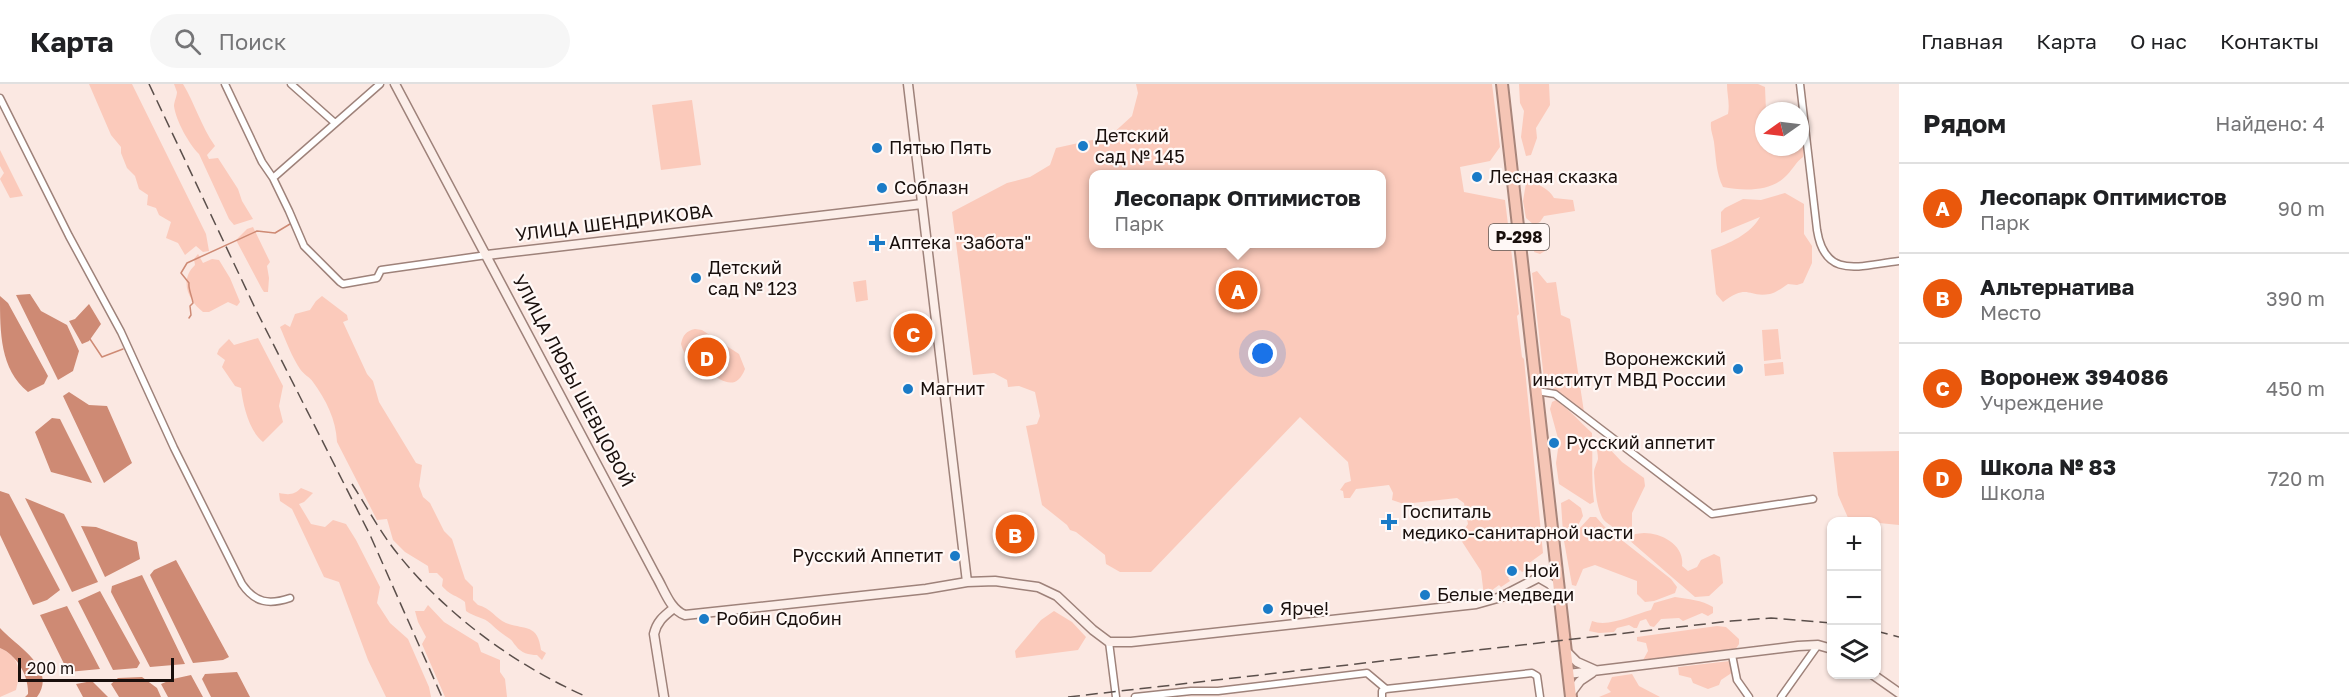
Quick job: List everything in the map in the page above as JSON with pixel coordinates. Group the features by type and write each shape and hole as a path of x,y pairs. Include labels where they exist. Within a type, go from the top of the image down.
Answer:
{"highway":[{"name":"Р-298","path":"1502,84 1571,695"}],"street":[{"path":"225,84 262,162 273,178 305,152 375,85"},
{"path":"291,84 335,123"},
{"name":"УЛИЦА ЛЮБЫ ШЕВЦОВОЙ","path":"395,84 674,608"},
{"path":"908,84 967,582"},
{"path":"1800,84 1819,246 1824,255 1841,266 1899,261"},
{"path":"0,98 72,242 121,332 174,448 242,584 252,596 263,601 281,601 290,598"},
{"name":"УЛИЦА ШЕНДРИКОВА","path":"273,178 304,246 343,284 377,278 381,270 487,255 922,204"},
{"path":"1537,391 1555,394 1712,514 1813,499"},
{"path":"664,697 654,634 663,616 674,608 685,615 926,589 967,582 995,581 1038,587 1057,596 1109,642 1131,642 1476,604 1501,597 1557,568"},
{"path":"1538,577 1551,584 1560,596"},
{"path":"1109,642 1116,697"},
{"path":"1568,674 1818,645 1827,648"},
{"path":"1781,697 1818,645"},
{"path":"1566,651 1582,665 1598,670"},
{"path":"1732,655 1737,680 1749,697"},
{"path":"1571,695 1584,677 1598,670"},
{"path":"1135,697 1191,691 1218,691 1366,673 1386,689"},
{"path":"1382,697 1382,691 1386,689 1532,674 1537,676 1540,697"},
{"path":"1878,679 1899,693"}],"shaded area":[{"path":"89,84 132,84 206,234 209,251 203,252 196,246 185,255 178,243 166,238 171,222 159,215 156,208 147,205 148,195 139,189 135,176 127,168 121,147 111,135"},
{"path":"174,84 183,84 215,146 207,155 209,159 218,158 238,189 253,219 234,225 229,219 199,154 187,138 177,118 174,106 177,92"},
{"path":"1136,84 1492,84 1500,147 1490,161 1460,167 1464,192 1505,200 1519,314 1517,316 1524,359 1543,553 1525,566 1524,571 1520,570 1508,578 1510,581 1501,587 1499,585 1484,596 1481,571 1459,537 1468,524 1464,503 1457,498 1404,504 1392,500 1393,493 1389,485 1356,489 1350,498 1344,498 1343,491 1340,490 1345,483 1351,481 1348,462 1300,417 1151,572 1120,572 1106,564 1105,555 1076,532 1070,530 1042,505 1026,426 1037,424 1040,416 1035,392 1019,386 1008,387 1007,380 994,373 973,375 952,212 1007,183 1030,177 1050,165 1056,148 1110,136 1132,116 1138,93"},
{"path":"1519,84 1549,84 1550,105 1536,128 1537,138 1531,155 1526,156 1521,137 1524,111 1520,103"},
{"path":"1727,84 1758,84 1765,87 1766,102 1755,102 1755,156 1803,156 1781,181 1757,189 1723,187 1718,171 1711,122 1728,114"},
{"path":"692,100 701,165 661,170 652,105"},
{"path":"0,150 23,196 10,198 0,179 4,173 0,166"},
{"path":"1533,179 1554,198 1573,200 1575,211 1544,216 1534,225 1526,218 1523,201 1526,183"},
{"path":"1785,193 1804,204 1804,234 1812,246 1812,263 1803,283 1788,284 1770,294 1738,293 1723,302 1716,294 1711,250 1745,233 1760,217 1721,233 1721,212 1743,199 1761,200"},
{"path":"253,227 270,262 267,266 268,292 262,289 236,240 247,229"},
{"path":"1543,228 1545,251 1540,254 1534,252 1536,246 1533,234 1536,229"},
{"path":"198,254 203,263 212,259 219,260 240,302 237,306 228,302 209,312 203,312 193,302 187,290 187,277 195,265 194,259"},
{"path":"1537,271 1547,283 1556,282 1561,315 1570,319 1584,412 1547,384 1544,379 1532,273"},
{"path":"866,280 868,300 856,302 853,282"},
{"path":"30,294 41,311 67,325 79,351 73,371 58,380 16,295"},
{"path":"0,296 8,303 48,376 44,384 28,392 19,383 7,361 1,337"},
{"path":"322,296 347,315 348,320 343,322 367,374 373,381 379,402 416,463 422,465 419,486 423,497 430,503 444,531 452,539 465,579 473,587 473,600 506,623 533,631 537,635 541,650 546,653 542,660 537,655 520,650 488,622 466,611 465,602 442,586 443,579 437,573 429,573 428,566 405,552 393,540 387,519 377,520 337,442 335,425 326,403 312,380 297,364 280,327 285,324 290,327 295,314 310,310"},
{"path":"89,304 101,324 89,341 82,344 69,321 75,319"},
{"path":"695,329 702,330 739,354 745,369 737,380 723,381 688,357 681,344 687,332"},
{"path":"1778,329 1781,359 1764,361 1762,330"},
{"path":"258,338 283,386 279,406 283,422 263,442 250,425 241,388 235,386 222,367 225,360 217,354 229,339 234,345"},
{"path":"1783,362 1784,374 1765,376 1764,364"},
{"path":"69,392 89,405 107,406 132,463 104,483 63,396"},
{"path":"1556,400 1592,433 1594,502 1590,504 1559,484 1556,463 1559,442 1550,409 1552,402"},
{"path":"52,418 60,419 92,483 51,472 35,432"},
{"path":"1598,440 1644,478 1645,486 1632,513 1632,531 1618,531 1603,519 1599,509 1594,473 1598,459"},
{"path":"1899,451 1899,525 1881,523 1881,517 1848,517 1838,495 1833,452"},
{"path":"301,488 313,493 299,504 311,524 325,527 333,520 346,524 356,540 380,587 377,603 390,623 408,639 429,687 431,697 386,697 368,660 339,582 324,577 292,509 280,501 279,493 291,494"},
{"path":"0,491 9,494 60,590 47,600 33,605 0,535"},
{"path":"25,498 64,514 98,582 72,592"},
{"path":"1569,499 1581,508 1583,516 1577,527 1567,534 1563,533 1561,503"},
{"path":"1590,517 1596,517 1604,526 1671,579 1677,587 1675,593 1645,602 1637,594 1637,581 1595,565 1583,569 1576,586 1572,585 1564,541"},
{"path":"81,526 96,527 137,542 140,559 105,577"},
{"path":"1635,534 1658,535 1671,542 1680,552 1682,566 1688,571 1697,567 1701,560 1714,554 1720,557 1723,583 1709,596 1695,597 1629,540"},
{"path":"176,560 229,657 223,660 193,663 150,575 154,570"},
{"path":"142,575 185,664 150,667 111,592 112,586"},
{"path":"100,591 140,663 137,668 113,670 78,601"},
{"path":"1675,597 1709,605 1713,607 1713,613 1708,616 1702,613 1683,621 1679,618 1661,619 1654,627 1650,626 1646,619 1640,621 1637,628 1629,625 1617,628 1614,632 1589,631 1592,621 1606,623 1622,620 1651,610 1654,603"},
{"path":"428,605 444,622 478,643 481,652 500,660 500,672 505,679 507,697 445,697 422,644 426,637 415,611 424,611"},
{"path":"67,606 100,669 68,672 40,615"},
{"path":"1054,611 1072,622 1086,637 1078,650 1016,658 1015,651 1041,620"},
{"path":"1717,626 1726,627 1739,639 1735,650 1642,662 1648,651 1646,643 1637,641 1637,637"},
{"path":"0,628 39,667 42,686 37,697 25,697 28,694 28,687 24,673 17,661 0,648"},
{"path":"0,648 15,660 18,676 16,690 0,697"},
{"path":"1730,661 1733,672 1721,680 1719,685 1708,689 1693,683 1691,678 1679,675 1678,667"},
{"path":"237,672 250,697 211,697 202,679 205,674"},
{"path":"1632,674 1639,686 1660,697 1599,697 1611,692 1607,688 1612,677"},
{"path":"191,675 203,697 168,697 161,684"},
{"path":"142,677 157,688 161,697 119,697 111,684 118,678"},
{"path":"92,681 108,697 83,697 76,684"}],"waterway":[{"path":"189,318 190,306 193,303 189,283 181,273 187,263 257,231 275,233 290,224"},
{"path":"90,339 102,357 123,349"}],"railway":[{"path":"149,84 256,310 370,535 442,697"},
{"path":"352,484 391,545 416,576 437,597 508,654 587,697"},
{"path":"1068,697 1731,621 1771,618 1827,623"},
{"path":"1881,632 1899,637"}],"place":[{"name":"Детский сад № 145","path":"1083,146"},
{"name":"Пятью Пять","path":"877,148"},
{"name":"Лесная сказка","path":"1477,177"},
{"name":"Соблазн","path":"882,188"},
{"name":"Аптека \"Забота\"","path":"877,243"},
{"name":"Детский сад № 123","path":"696,278"},
{"name":"Лесопарк Оптимистов","path":"1238,290"},
{"name":"Воронеж 394086","path":"913,333"},
{"name":"Школа № 83","path":"707,357"},
{"name":"Воронежский институт МВД России","path":"1738,369"},
{"name":"Магнит","path":"908,389"},
{"name":"Русский аппетит","path":"1554,443"},
{"name":"Госпиталь медико-санитарной части","path":"1389,522"},
{"name":"Альтернатива","path":"1015,534"},
{"name":"Русский Аппетит","path":"955,556"},
{"name":"Ной","path":"1512,571"},
{"name":"Белые медведи","path":"1425,595"},
{"name":"Ярче!","path":"1268,609"},
{"name":"Робин Сдобин","path":"704,619"}]}
